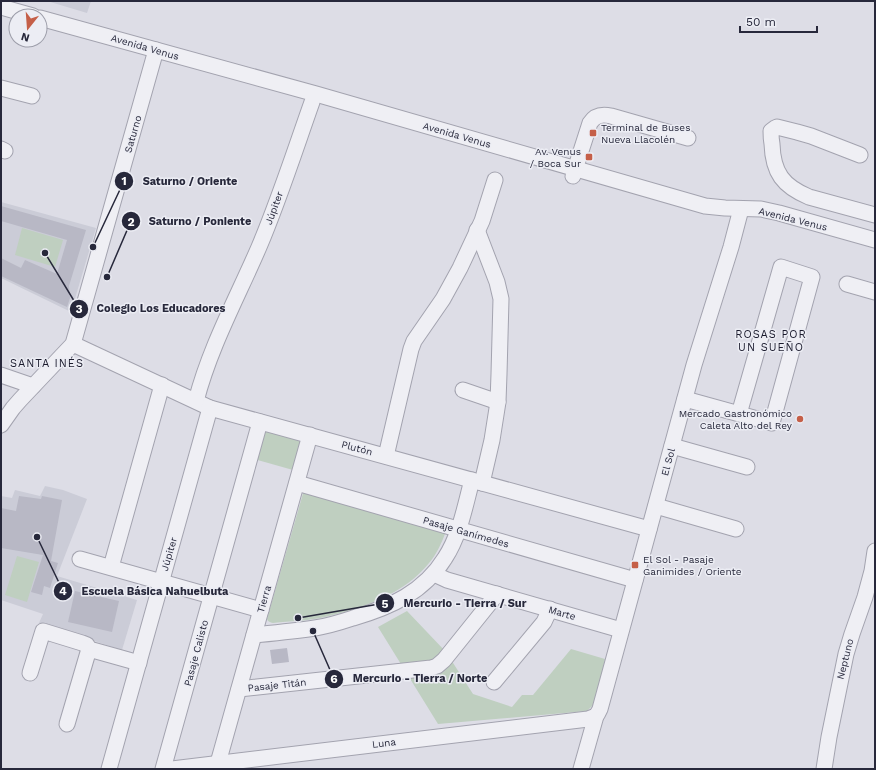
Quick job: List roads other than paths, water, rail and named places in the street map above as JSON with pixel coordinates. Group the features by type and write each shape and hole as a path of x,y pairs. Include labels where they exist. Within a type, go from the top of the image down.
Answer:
{"street":[{"name":"Avenida Venus","path":"48,21 312,102 574,173"},
{"name":"Avenida Venus","path":"48,29 316,94 697,211 718,215 761,209 875,240"},
{"name":"Saturno","path":"1,425 13,408 73,344 155,54"},
{"path":"1,88 32,96"},
{"name":"Júpiter","path":"196,402 204,374 217,340 261,241 312,102"},
{"path":"574,173 590,123 597,116 611,116 688,138"},
{"path":"860,155 797,132 777,127 771,131 773,159 778,173 788,185 809,197 875,213"},
{"path":"386,456 414,341 443,299 486,210 495,180"},
{"name":"Avenida Venus","path":"740,213 772,220 875,249"},
{"name":"El Sol","path":"581,769 596,716 600,709 694,365 740,213"},
{"path":"254,635 315,628 344,621 390,605 402,599 424,584 434,574 446,557 455,539 492,440 498,402 500,374 500,293 477,230"},
{"path":"685,399 738,414 772,423 812,277 780,267 738,414"},
{"path":"848,284 875,292"},
{"name":"Plutón","path":"73,344 210,408 649,529"},
{"path":"1,375 33,386"},
{"path":"111,567 162,385"},
{"path":"463,390 498,402"},
{"name":"Júpiter","path":"109,769 210,408"},
{"name":"Pasaje Calisto","path":"164,769 260,422"},
{"name":"Tierra","path":"218,763 310,435"},
{"path":"672,446 747,467"},
{"name":"Pasaje Ganímedes","path":"297,483 635,580"},
{"path":"656,506 736,529"},
{"name":"Neptuno","path":"824,769 846,654 865,597 872,571 875,551"},
{"path":"80,559 261,610"},
{"name":"Marte","path":"434,574 447,580 621,630"},
{"name":"Pasaje Titán","path":"239,689 431,668 437,666 444,660 497,594"},
{"path":"494,682 541,626 550,610"},
{"path":"30,673 43,631 84,644 90,649 139,663"},
{"path":"67,724 90,649"},
{"name":"Luna","path":"172,769 588,719 596,716"}],"place":[{"name":"Terminal de Buses Nueva Llacolén","path":"593,133"},
{"name":"Av. Venus / Boca Sur","path":"589,157"},
{"name":"Saturno / Oriente","path":"93,247"},
{"name":"Colegio Los Educadores","path":"45,253"},
{"name":"Saturno / Poniente","path":"107,277"},
{"name":"Mercado Gastronómico Caleta Alto del Rey","path":"800,419"},
{"name":"Escuela Básica Nahuelbuta","path":"37,537"},
{"name":"El Sol - Pasaje Ganimides / Oriente","path":"635,565"},
{"name":"Mercurio - Tierra / Sur","path":"298,618"},
{"name":"Mercurio - Tierra / Norte","path":"313,631"}],"district":[{"name":"ROSAS POR UN SUEÑO","path":"771,340"},
{"name":"SANTA INÉS","path":"47,363"}]}
